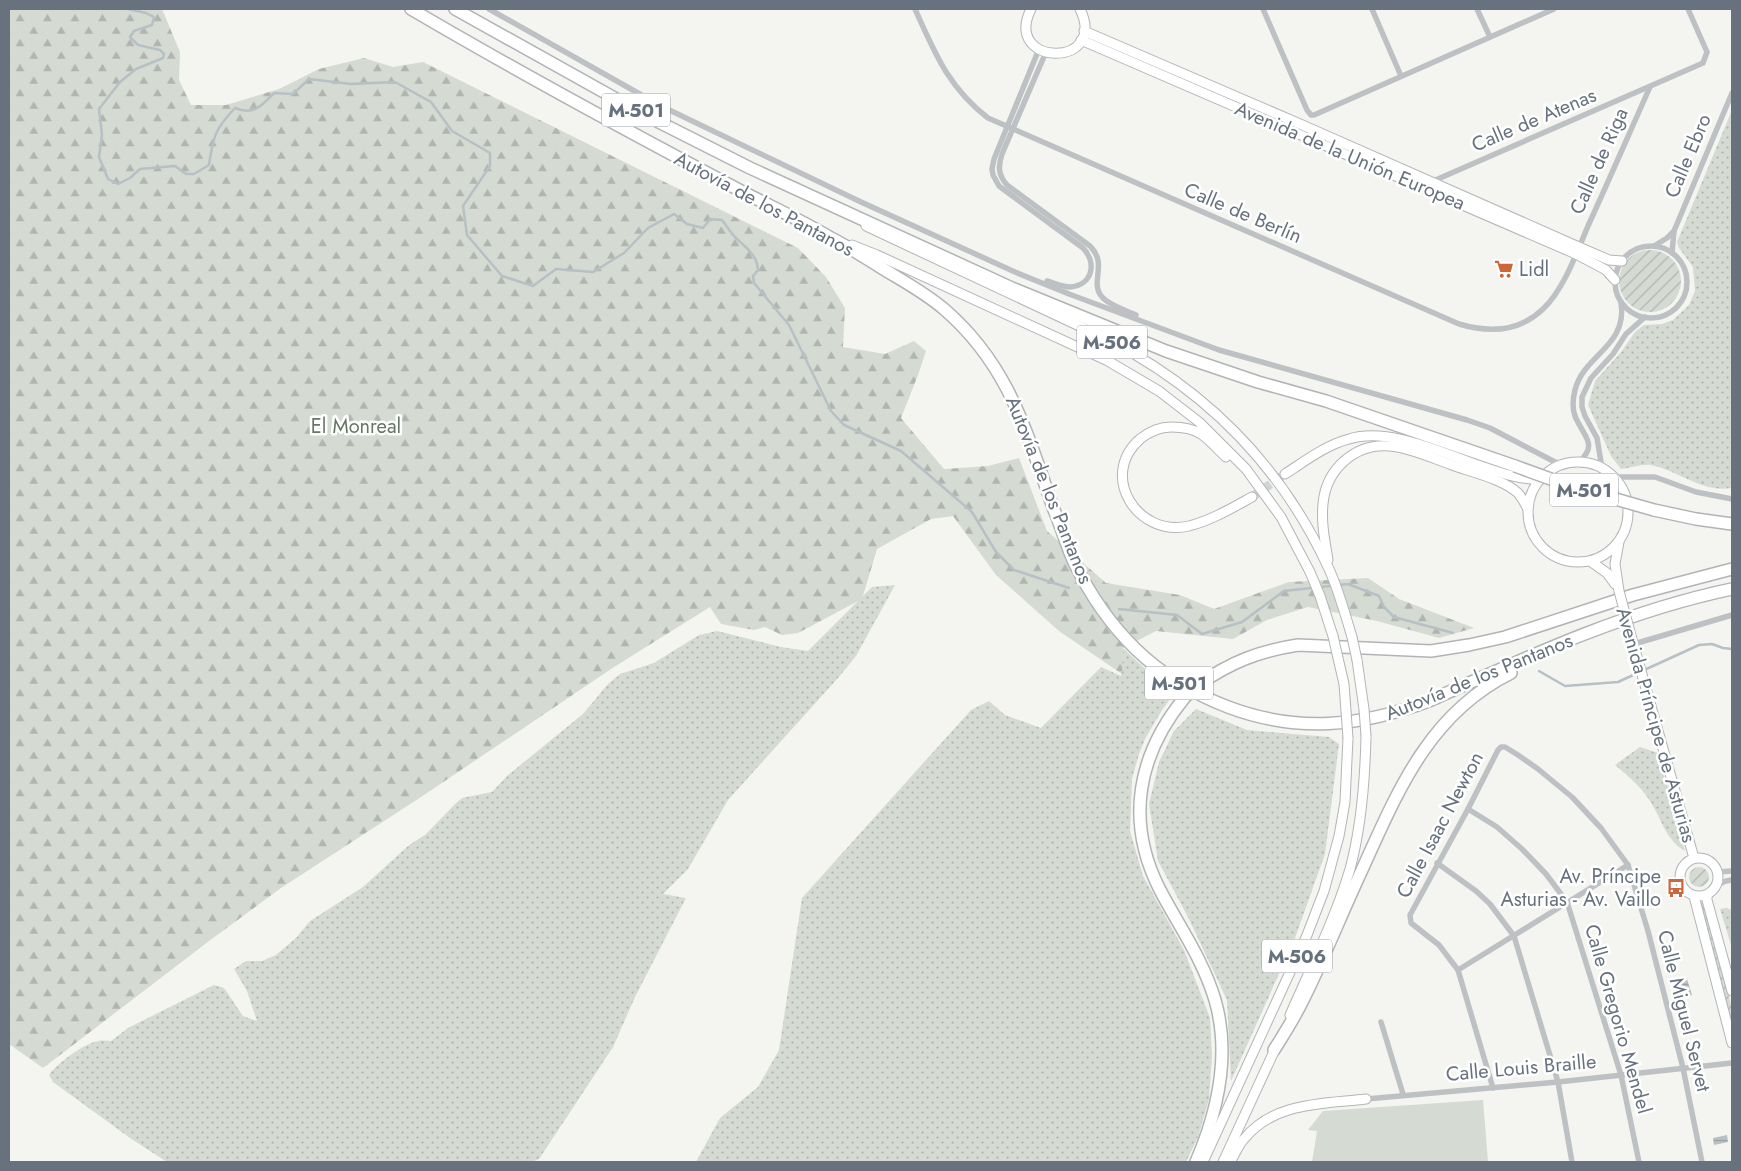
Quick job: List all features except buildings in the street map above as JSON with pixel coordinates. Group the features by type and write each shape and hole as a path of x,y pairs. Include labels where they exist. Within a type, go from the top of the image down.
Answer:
{"highway":[{"name":"Autovía de los Pantanos","path":"411,9 583,107 831,237 925,294 945,310 972,338 1008,388 1072,557 1091,593 1123,638 1139,653 1174,681 1203,697 1247,714 1276,720 1307,724 1339,724 1372,719 1429,701 1608,625 1651,610 1732,589"},
{"name":"Autovía de los Pantanos","path":"455,9 645,114 822,202 1012,288 1166,351 1258,382 1326,401 1578,488 1696,520 1732,524"},
{"path":"1196,1162 1216,1105 1222,1068 1220,1023 1208,978 1159,886 1146,857 1140,815 1141,792 1146,766 1164,725 1185,697 1198,685 1232,663 1255,654 1280,648 1298,645 1431,651 1469,645 1505,637 1633,595 1732,569"},
{"path":"1274,1050 1302,1002 1397,793 1420,754 1436,732 1474,696 1498,679 1570,646 1608,625"}],"main road":[{"path":"1031,9 1026,19 1026,29 1029,38 1043,51 1062,54 1071,50 1082,36 1084,17 1080,9"},
{"name":"Avenida de la Unión Europea","path":"1082,36 1300,124 1431,182 1577,250 1606,270 1615,280"},
{"name":"Avenida de la Unión Europea","path":"1082,36 1577,250 1609,260 1622,261"},
{"name":"M-506","path":"822,202 878,233 1141,357 1178,383 1208,406 1235,431 1272,473 1304,521 1330,570 1341,598 1352,637 1364,709 1366,736 1363,802 1350,868 1334,916 1223,1162"},
{"name":"M-506","path":"831,237 877,255 1108,361 1159,391 1199,422 1246,469 1281,517 1310,572 1320,596 1333,636 1344,684 1348,738 1345,802 1339,836 1324,891 1307,935 1203,1162"},
{"path":"1246,469 1228,459 1200,433 1184,427 1164,427 1147,433 1133,446 1125,458 1122,476 1125,494 1135,509 1151,522 1169,526 1188,526 1213,518 1252,497"},
{"path":"1285,474 1329,446 1361,436 1384,436 1415,442 1510,476 1530,480 1541,479"},
{"path":"1330,570 1322,524 1323,502 1328,483 1343,460 1369,447 1390,446 1500,482 1517,492 1528,509"},
{"path":"1579,462 1602,468 1614,477 1622,488 1627,501 1628,515 1626,529 1619,542 1611,551 1590,561 1578,562 1567,561 1544,549 1530,527 1528,509 1530,498 1541,479 1550,471 1563,464 1579,462"},
{"name":"Avenida Príncipe de Asturias","path":"1619,542 1615,564 1619,591 1694,858"},
{"name":"Avenida Príncipe de Asturias","path":"1590,561 1613,579 1619,591"},
{"path":"1694,858 1711,862 1718,872 1717,885 1707,895 1694,896 1684,889 1680,877 1684,865 1694,858"},
{"path":"1707,895 1732,991"},
{"path":"1694,896 1732,1043"},
{"path":"1230,1162 1242,1140 1264,1119 1296,1107 1366,1099"}],"street":[{"path":"489,9 661,106 861,202 1015,272 1219,350 1490,428 1563,464"},
{"name":"Calle de Berlín","path":"915,9 940,63 952,83 978,111 988,118 1458,324 1490,331 1503,330 1533,317 1554,298 1577,250"},
{"path":"1263,9 1315,115 1316,131"},
{"path":"1372,9 1402,76"},
{"path":"1477,9 1490,37"},
{"path":"1300,124 1315,115 1554,9"},
{"name":"Calle de Atenas","path":"1431,182 1703,63 1707,52 1688,9"},
{"path":"1043,51 1010,129 998,166 1000,176 1004,181 1085,241 1094,250 1099,260 1098,290 1102,297 1112,304 1174,333"},
{"name":"Calle de Riga","path":"1577,250 1650,87"},
{"name":"Calle Ebro","path":"1672,253 1674,231 1732,93"},
{"path":"1010,129 992,163 995,181 1004,190 1083,248 1089,254 1092,267 1086,279 1081,283 1068,287 1015,272"},
{"path":"1654,246 1674,231"},
{"path":"1654,246 1672,253 1680,261 1685,272 1684,296 1678,306 1668,313 1646,318 1636,315 1621,302 1616,291 1617,269 1632,251 1642,247 1654,246"},
{"path":"1579,462 1587,455 1590,448 1589,441 1574,415 1575,389 1580,376 1618,331 1622,319 1621,302"},
{"path":"1602,468 1597,438 1584,416 1582,397 1591,378 1613,354 1626,334 1646,318"},
{"path":"1614,477 1655,477 1696,492 1732,500"},
{"path":"1634,644 1732,615"},
{"name":"Calle Isaac Newton","path":"1458,970 1450,956 1439,945 1411,923 1410,916 1501,747"},
{"name":"Calle Miguel Servet","path":"1501,747 1512,751 1538,768 1572,797 1601,828 1628,865 1648,931 1683,1068 1702,1162"},
{"name":"Calle Gregorio Mendel","path":"1468,809 1497,827 1522,849 1546,874 1567,902 1622,1075 1639,1162"},
{"path":"1438,864 1476,891 1490,904 1514,936 1558,1082 1572,1162"},
{"path":"1493,1088 1458,970 1628,865"},
{"path":"1718,872 1732,871"},
{"path":"1717,885 1732,880"},
{"path":"1381,1022 1402,1094"},
{"name":"Calle Louis Braille","path":"1366,1099 1402,1094 1558,1082 1732,1063"}],"green space":[{"name":"El Monreal","path":"9,9 162,9 180,52 179,80 191,105 226,105 279,89 319,69 364,58 393,67 423,62 798,248 826,277 845,308 843,347 885,354 914,341 926,351 901,418 944,469 988,466 1019,458 1047,531 1106,583 1180,595 1214,609 1289,582 1368,578 1399,599 1474,628 1439,638 1377,621 1308,607 1267,620 1233,639 1156,631 1123,648 1122,674 1059,631 996,575 953,516 931,519 877,549 862,599 798,633 782,635 765,627 754,630 721,624 710,607 614,667 421,797 281,888 43,1068 9,1044"},
{"path":"1732,110 1732,488 1721,489 1701,485 1651,465 1621,469 1611,456 1588,405 1595,381 1621,352 1635,332 1644,325 1662,324 1673,320 1689,305 1695,291 1693,267 1679,248 1677,242"},
{"path":"1644,250 1656,250 1672,259 1679,269 1681,281 1679,293 1672,303 1656,312 1644,312 1633,307 1624,298 1619,287 1619,275 1624,264 1633,255"},
{"path":"895,585 856,656 728,800 688,869 663,894 686,898 635,997 613,1047 539,1159 531,1162 167,1162 130,1138 53,1082 49,1075 64,1060 79,1049 93,1042 111,1041 128,1028 214,985 224,988 243,1016 257,1021 247,991 234,969 246,961 262,961 276,955 297,937 310,921 363,887 408,846 426,834 462,798 492,792 507,776 583,714 608,684 620,674 654,663 699,635 717,631 781,647 808,651 872,587"},
{"path":"1123,648 1173,695 1145,739 1139,754 1132,779 1130,831 1143,876 1184,950 1210,1018 1212,1056 1209,1099 1198,1137 1186,1162 696,1162 720,1118 758,1087 779,1050 802,898 971,710 989,701 1005,715 1041,728 1101,667 1121,676"},
{"path":"1196,709 1247,730 1329,737 1339,744 1325,854 1295,938 1231,1081 1227,1000 1188,917 1158,861 1149,804 1159,762 1174,731"},
{"path":"1640,747 1658,753 1685,851 1668,834 1653,805 1644,793 1633,780 1615,765"},
{"path":"1699,867 1706,870 1709,877 1706,884 1699,887 1692,884 1689,877 1692,870"},
{"path":"1704,902 1732,1008 1732,1031 1700,903"},
{"path":"1720,909 1732,910 1732,948"},
{"path":"1483,1100 1488,1162 1312,1162 1317,1131 1308,1130 1323,1111"}],"shaded area":[{"path":"1687,979 1692,995 1683,998 1679,982"},
{"path":"1727,1135 1728,1142 1714,1145 1713,1138"}],"waterway":[{"path":"128,9 154,17 152,25 134,31 130,37 138,45 160,50 164,54 163,58 136,69 120,82 99,109 102,135 99,157 108,179 118,184 130,178 140,169 175,166 186,174 194,174 209,165 216,134 235,108 247,111 253,110 274,93 293,94 309,79 351,84 395,82 431,102 452,131 490,153 490,166 463,206 467,235 502,276 533,286 556,269 593,272 624,253 648,228 674,214 687,224 703,228 710,219 722,220 733,235 753,255 758,270 753,276 754,283 789,325 831,411 844,425 901,451 972,512 996,552 1014,570 1069,588"},
{"path":"1119,609 1177,615 1202,634 1242,622 1284,591 1348,584 1379,596 1384,607 1394,617 1453,633"},
{"path":"1539,671 1565,686 1618,682 1699,645 1712,644 1732,649"}],"tunnel":[{"path":"1252,497 1285,474"}],"place":[{"name":"Lidl","path":"1504,269"},
{"name":"Av. Príncipe Asturias - Av. Vaillo","path":"1676,888"}]}
